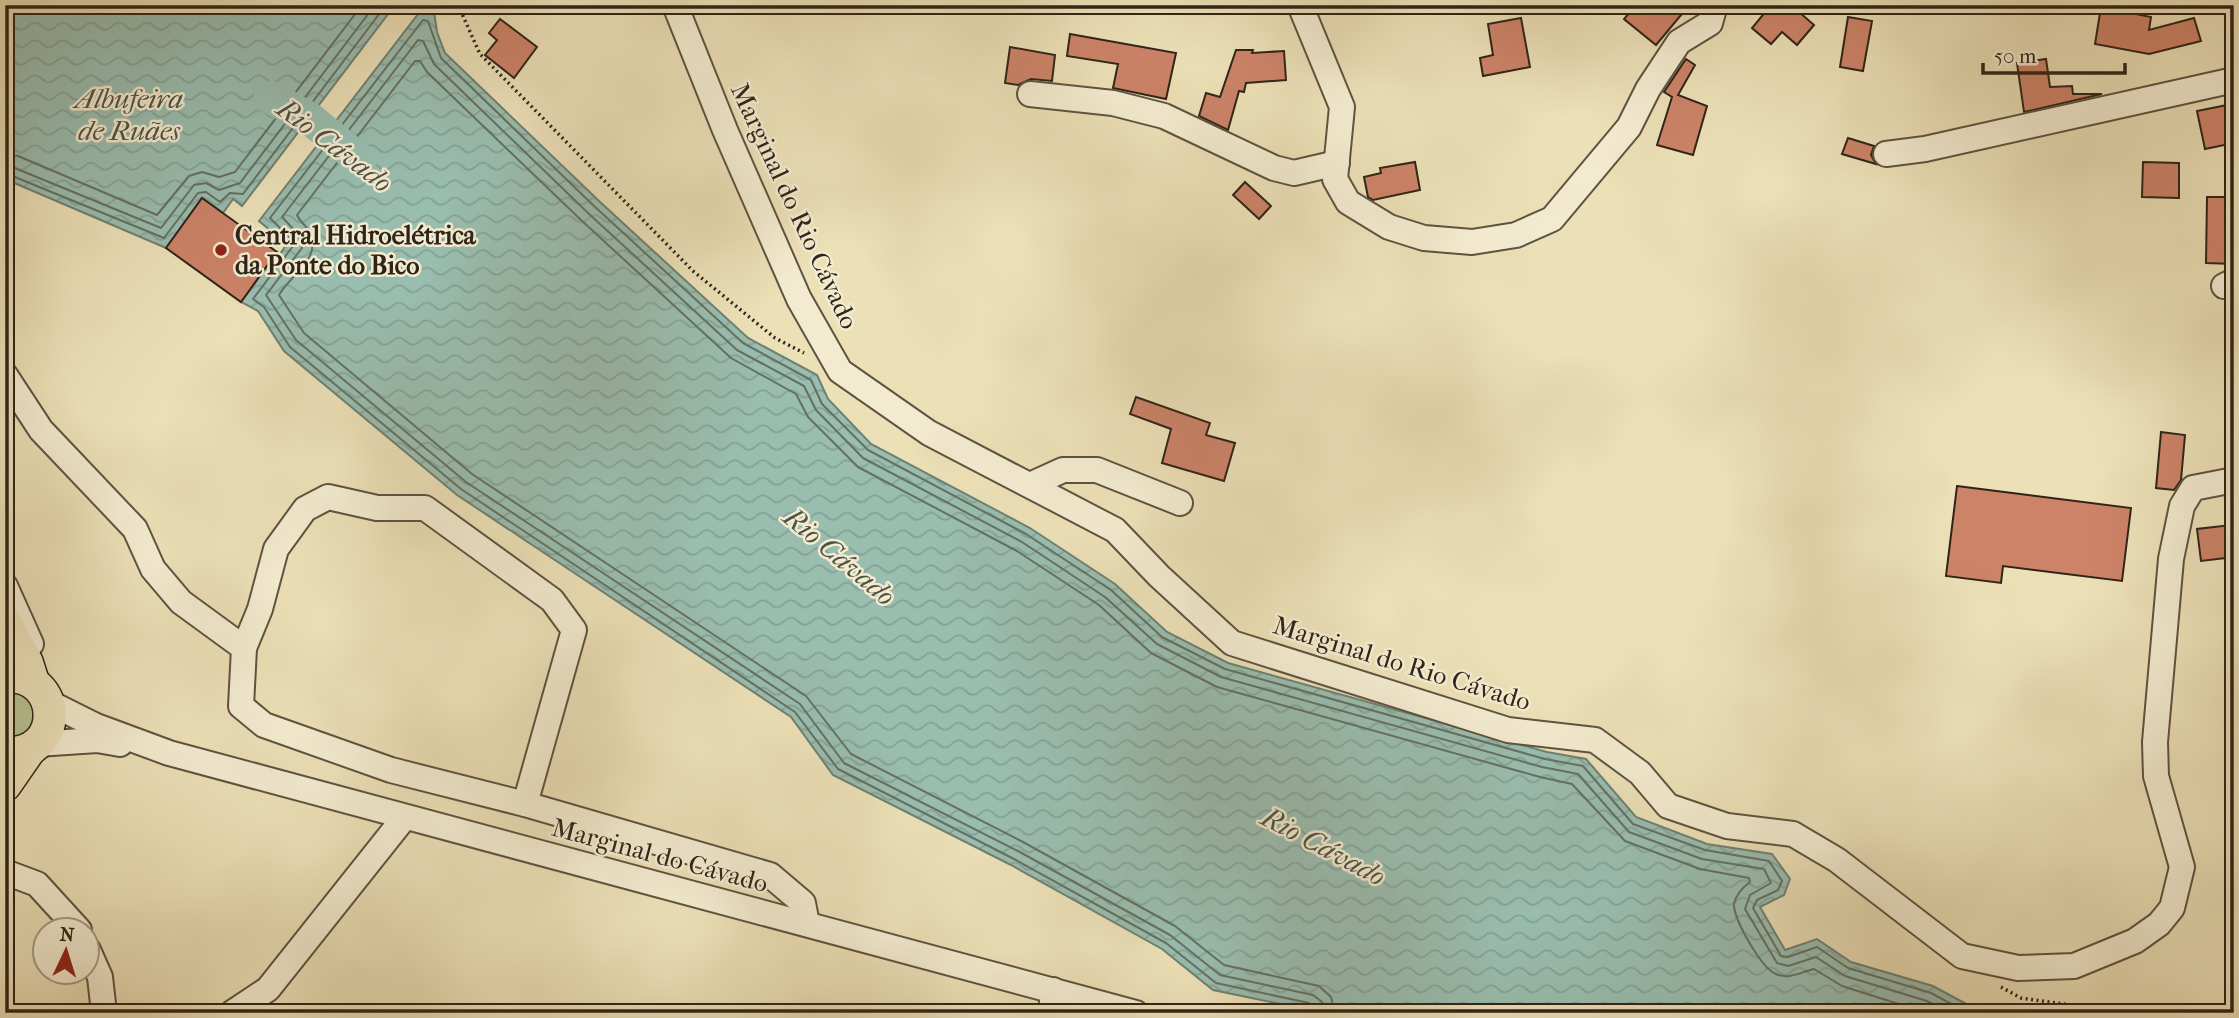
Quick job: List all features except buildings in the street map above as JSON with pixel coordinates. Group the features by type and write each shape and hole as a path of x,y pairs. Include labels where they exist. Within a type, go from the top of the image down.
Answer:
{"main road":[{"path":"5,622 49,725 24,748 5,785"}],"street":[{"name":"Marginal do Rio Cávado","path":"676,5 725,130 799,299 840,371 929,433 1115,530 1159,576 1232,643 1508,730 1595,740 1640,773 1668,806 1727,826 1793,834 1837,860 1962,956 1991,964 2028,968 2074,966 2135,941 2159,924 2172,908 2182,867 2154,764 2158,684 2171,559 2182,506 2193,488 2234,480"},
{"path":"1300,5 1342,107 1335,179 1348,202 1389,227 1424,238 1472,242 1516,235 1552,219 1629,127 1648,89 1679,42 1710,23 1715,5"},
{"path":"1886,154 1938,146 2234,80"},
{"path":"1030,94 1113,103 1164,116 1274,168 1294,173 1337,163"},
{"path":"5,375 41,429 135,529 153,569 181,602 244,648"},
{"path":"1030,485 1063,470 1097,470 1180,503"},
{"path":"525,804 574,630 552,600 425,508 377,508 328,497 305,509 276,549 260,609 244,648 241,706 264,725 391,770 525,804 770,875 803,903 807,924"},
{"path":"5,586 34,650 28,681 96,726 169,753"},
{"path":"24,748 97,740 169,753"},
{"name":"Marginal do Cávado","path":"169,753 807,924 1052,1001 1136,1013"},
{"path":"232,1013 268,989 404,818"},
{"path":"5,872 37,884 66,916"},
{"path":"101,986 104,1013"}],"path":[{"path":"458,5 480,54 693,271 775,338 807,355"}],"green space":[{"path":"5,687 34,696 35,731 5,742"}],"water":[{"name":"Albufeira de Ruães","path":"5,5 395,5 242,206 233,199 223,213 202,198 166,248 5,179"},
{"path":"425,5 433,5 437,32 445,53 599,201 748,338 817,375 828,399 871,444 1030,528 1115,584 1167,632 1228,663 1547,752 1586,759 1636,817 1707,844 1772,854 1790,879 1784,895 1760,907 1785,950 1817,939 1851,962 1933,986 1983,1013 1324,1013 1213,990 1162,949 1011,865 833,775 791,717 457,495 284,351 258,311 241,302 277,252 279,255 287,244 259,221"}],"waterway":[{"name":"Rio Cávado","path":"270,97 309,118 360,160"}],"place":[{"name":"Central Hidroelétrica da Ponte do Bico","path":"221,250"}]}
